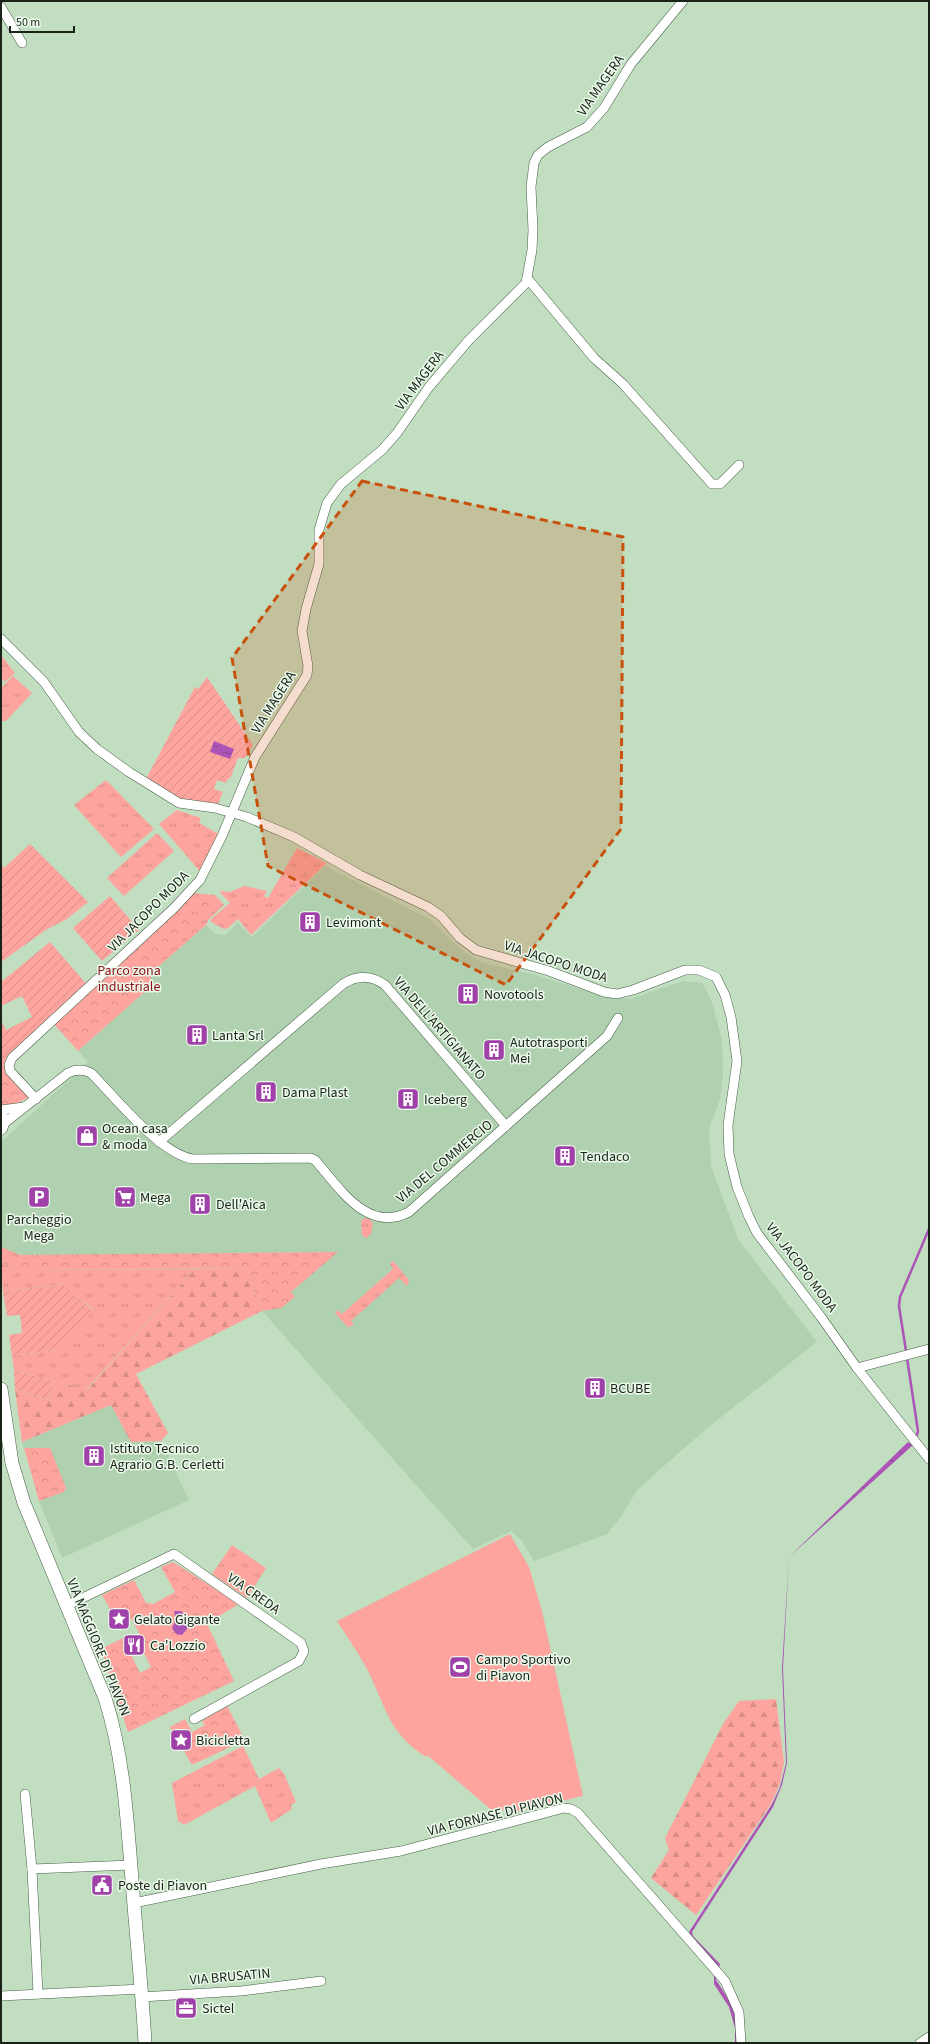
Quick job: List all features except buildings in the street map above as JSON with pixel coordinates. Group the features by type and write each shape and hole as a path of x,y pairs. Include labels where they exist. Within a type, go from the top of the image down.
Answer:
{"main road":[{"name":"VIA MAGGIORE DI PIAVON","path":"1,1389 11,1455 20,1490 35,1533 105,1698 115,1730 124,1786 145,2043"}],"street":[{"name":"VIA MAGERA","path":"232,813 255,757 307,675 308,666 302,631 306,609 320,564 319,530 327,503 341,484 385,447 429,387 468,341 526,283 531,260 533,230 531,175 534,163 538,156 548,147 587,127 604,108 631,64 682,1"},
{"path":"1,7 22,43"},
{"path":"527,278 594,358 623,384 712,484 720,484 739,465"},
{"name":"VIA JACOPO MODA","path":"1,639 44,682 79,732 97,749 129,772 179,803 232,813 267,824 288,834 360,875 428,907 441,916 460,938 476,950 549,971 604,992 617,994 633,990 685,970 699,970 716,977 725,995 737,1062 728,1125 730,1154 737,1187 757,1233 821,1317 857,1368 929,1459"},
{"name":"VIA JACOPO MODA","path":"36,1099 10,1071 9,1065 12,1058 190,893 200,880 232,813"},
{"name":"VIA DELL'ARTIGIANATO","path":"159,1142 343,984 360,977 373,978 385,985 506,1126"},
{"name":"VIA DEL COMMERCIO","path":"2,1123 36,1099 68,1073 74,1070 86,1070 91,1073 159,1142 175,1154 193,1159 310,1158 315,1160 362,1211 375,1217 388,1218 409,1212 607,1036 618,1018"},
{"name":"VIA DEL COMMERCIO","path":"1,1110 25,1106"},
{"path":"857,1368 929,1349"},
{"name":"VIA CREDA","path":"66,1606 174,1554 301,1643 304,1651 298,1661 194,1719"},
{"path":"25,1794 32,1869 38,1994"},
{"name":"VIA FORNASE DI PIAVON","path":"134,1903 321,1864 401,1851 468,1834 511,1821 569,1808 578,1813 725,1981 739,2012 741,2043"},
{"path":"32,1869 131,1865"},
{"name":"VIA BRUSATIN","path":"1,1996 38,1994 241,1991 321,1981"},
{"path":"920,2043 929,2037"}],"highlighted area":[{"path":"362,481 623,537 621,829 506,985 268,866 232,658"}],"shaded area":[{"path":"325,866 429,919 464,952 483,963 536,975 603,996 630,999 683,981 703,983 713,1005 722,1040 723,1077 720,1100 709,1128 711,1166 738,1239 817,1342 706,1429 638,1489 620,1518 607,1534 534,1561 522,1541 511,1531 473,1549 262,1311 246,1268 17,1270 1,1262 1,1142 88,1062 78,1051 149,988 152,972 206,925 216,934 225,935 238,923 252,937"},
{"path":"111,1405 131,1442 161,1441 189,1500 62,1558 39,1501 64,1492 50,1448 24,1448 22,1442"}],"green space":[{"path":"1,655 15,673 5,682 1,678"},
{"path":"13,676 32,693 6,721 1,721 1,688"},
{"path":"207,677 253,745 245,758 238,758 230,779 228,778 226,783 217,780 214,789 223,792 218,804 187,801 146,779 195,687 198,689"},
{"path":"106,780 154,829 121,857 74,805"},
{"path":"177,810 201,818 199,823 222,836 203,875 159,824"},
{"path":"157,833 174,851 124,896 107,878"},
{"path":"30,844 88,902 67,919 47,929 1,962 1,865 4,868"},
{"path":"297,848 327,863 251,935 238,919 228,928 224,929 211,922 211,919 230,903 219,891 230,892 244,886 267,891 264,896 268,898"},
{"name":"Parco zona industriale","path":"190,893 215,895 224,905 209,919 206,925 152,972 149,988 78,1051 51,1021"},
{"path":"110,896 139,930 102,961 73,928"},
{"path":"50,942 89,987 1,1068 1,1020 6,1030 32,1017 22,996 1,1006 1,982"},
{"path":"12,1058 9,1065 33,1095 15,1104 3,1106 1,1105 1,1068"},
{"path":"366,1218 372,1222 372,1226 371,1234 366,1238 362,1235 361,1221"},
{"path":"1,1247 20,1255 338,1252 291,1292 295,1297 281,1308 262,1311 246,1268 17,1270 1,1262"},
{"path":"393,1261 409,1280 407,1286 399,1278 351,1321 354,1325 348,1327 335,1313 338,1310 342,1314 393,1269 390,1264"},
{"path":"1,1262 17,1270 195,1269 86,1390 14,1370 12,1356 58,1350 93,1309 63,1284 3,1292"},
{"path":"246,1268 262,1311 136,1374 168,1433 161,1441 131,1442 111,1405 22,1442 15,1390 49,1400 54,1381 87,1390 195,1269"},
{"path":"64,1284 93,1310 58,1350 12,1356 9,1335 22,1333 20,1315 7,1316 3,1292"},
{"path":"14,1370 54,1381 49,1400 15,1390"},
{"path":"24,1448 50,1448 66,1488 64,1492 39,1501"},
{"name":"Campo Sportivo di Piavon","path":"510,1534 529,1567 542,1611 583,1796 515,1812 513,1807 494,1812 427,1755 426,1757 414,1748 396,1730 385,1710 369,1673 337,1621"},
{"path":"232,1545 266,1568 247,1598 212,1574"},
{"path":"173,1562 239,1604 209,1622 208,1626 234,1681 128,1732 101,1649 123,1638 140,1673 151,1667 143,1651 145,1650 138,1636 140,1635 132,1619 119,1625 102,1595 134,1580 146,1603 153,1604 175,1592 161,1567"},
{"path":"776,1699 784,1762 780,1783 771,1804 696,1915 651,1878 669,1850 665,1838 723,1724 739,1701"},
{"path":"227,1706 245,1740 192,1765 170,1727 185,1719 192,1732 205,1725 202,1721"},
{"path":"243,1746 259,1779 279,1768 284,1774 296,1802 291,1805 292,1809 271,1823 255,1786 184,1825 178,1821 172,1783"}],"water":[{"path":"214,741 234,749 230,759 210,752"},
{"path":"908,1442 913,1445 789,1557"},
{"path":"789,1557 783,1668 787,1763 782,1785 773,1807 692,1932 693,1936 720,1964 716,1980 729,2000 736,2018 738,2043 735,2043 735,2028 729,2007 714,1984 714,1974 689,1932 772,1804 780,1787 786,1763 782,1668"},
{"path":"174,1611 181,1611 186,1616 187,1629 182,1635 176,1634 172,1628 176,1619"}],"waterway":[{"path":"906,1351 899,1306 900,1297 929,1229"},
{"path":"907,1358 918,1431 916,1438"}],"place":[{"name":"Levimont","path":"310,922"},
{"name":"Novotools","path":"468,994"},
{"name":"Lanta Srl","path":"197,1035"},
{"name":"Autotrasporti Mei","path":"494,1050"},
{"name":"Dama Plast","path":"266,1092"},
{"name":"Iceberg","path":"408,1099"},
{"name":"Ocean casa & moda","path":"87,1136"},
{"name":"Tendaco","path":"565,1156"},
{"name":"Parcheggio Mega","path":"39,1197"},
{"name":"Mega","path":"125,1197"},
{"name":"Dell'Aica","path":"200,1204"},
{"name":"BCUBE","path":"595,1388"},
{"name":"Istituto Tecnico Agrario G.B. Cerletti","path":"94,1456"},
{"name":"Gelato Gigante","path":"119,1619"},
{"name":"Ca'Lozzio","path":"134,1645"},
{"name":"Campo Sportivo di Piavon","path":"460,1667"},
{"name":"Bicicletta","path":"181,1740"},
{"name":"Poste di Piavon","path":"102,1885"},
{"name":"Sictel","path":"186,2008"}]}
